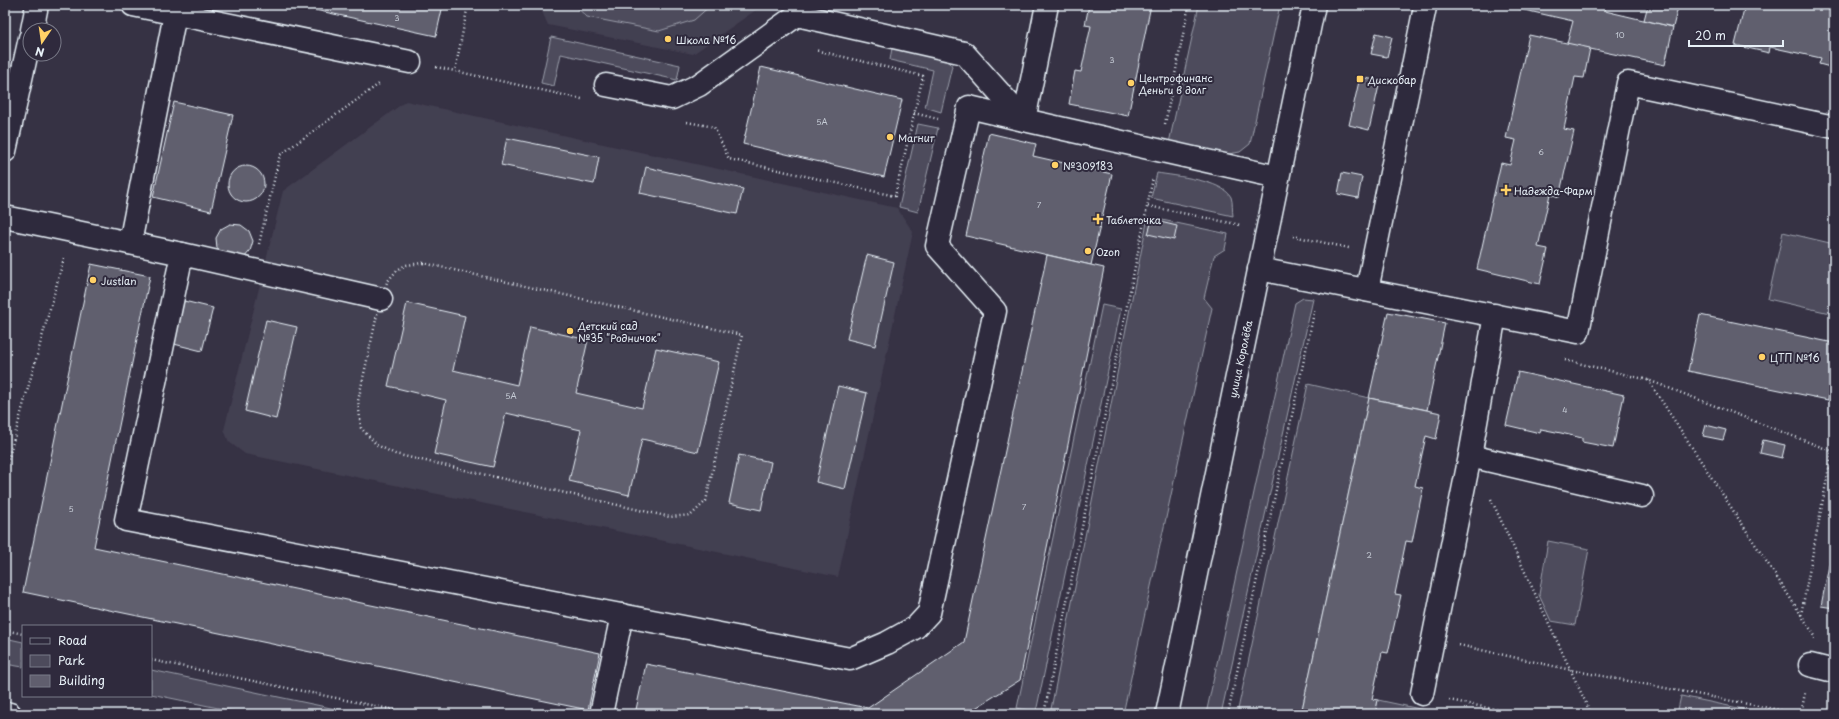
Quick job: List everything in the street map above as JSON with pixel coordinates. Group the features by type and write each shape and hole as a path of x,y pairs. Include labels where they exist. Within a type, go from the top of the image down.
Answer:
{"main road":[{"path":"34,22 37,5"},
{"path":"133,5 410,62"},
{"path":"1024,120 1047,5"},
{"name":"улица Королёва","path":"1167,714 1314,5"},
{"path":"1367,290 1425,6"},
{"path":"130,243 175,14"},
{"path":"606,85 672,98 699,85 797,15 964,53 1024,120"},
{"path":"5,151 25,62"},
{"path":"1259,269 1578,332 1628,83 1834,127"},
{"path":"182,254 126,520 850,659 887,643 916,627 929,613 995,311 937,246 969,107 1278,177"},
{"path":"5,217 182,254 381,299"},
{"path":"1422,694 1470,456 1495,315"},
{"path":"1470,456 1642,496"},
{"path":"601,714 622,615"},
{"path":"1810,665 1834,671"},
{"path":"5,713 10,714"}],"path":[{"path":"1044,714 1189,5"},
{"path":"810,48 923,76 914,114"},
{"path":"253,270 280,155 410,62 455,71"},
{"path":"5,471 71,230"},
{"path":"423,263 742,335 706,501 692,515 670,517 395,454 377,445 361,428 358,401 381,299 387,282 397,270 406,265 423,263"},
{"path":"1228,714 1320,281"},
{"path":"1558,358 1648,380 1833,452 1802,615"},
{"path":"1433,640 1571,670 1801,714 1815,636 1648,380"},
{"path":"1470,456 1592,714"},
{"path":"5,630 22,634"},
{"path":"152,660 414,714"},
{"path":"1422,694 1518,714"}],"shaded area":[{"name":"Школа №16","path":"539,5 763,5 693,54 548,25"},
{"name":"Детский сад №35 \"Родничок\"","path":"406,101 897,208 913,232 838,577 245,454 229,442 224,430 283,191"}],"green space":[{"path":"574,5 711,5 694,20 659,31 587,17"},
{"path":"1199,5 1280,5 1250,144 1240,152 1223,155 1169,143"},
{"path":"551,37 680,65 677,80 561,54 554,86 541,83"},
{"path":"892,48 949,61 952,66 941,112 925,107 933,70 890,60"},
{"path":"918,124 938,128 918,212 899,207"},
{"path":"1157,173 1186,177 1218,186 1226,191 1231,197 1233,216 1151,198"},
{"path":"1148,217 1228,234 1225,249 1214,256 1204,298 1212,308 1123,714 1050,714"},
{"path":"1783,232 1834,244 1834,314 1768,299"},
{"path":"1303,298 1313,299 1221,714 1206,714 1295,303"},
{"path":"1102,305 1121,309 1036,712 1017,708"},
{"path":"1308,384 1369,398 1301,714 1237,714"},
{"path":"1548,541 1589,549 1575,625 1551,621 1539,595"},
{"path":"5,638 22,642 22,667 5,664"},
{"path":"152,670 359,714 247,714 152,694"},
{"path":"1681,696 1743,709 1742,714 1677,714"},
{"path":"1378,700 1443,714 1375,714"}],"building":[{"path":"292,5 443,5 436,36"},
{"path":"1089,5 1151,5 1128,116 1069,104 1075,71 1081,72 1091,26 1085,25"},
{"path":"1502,5 1606,5 1605,11 1673,27 1665,65 1567,44 1573,21"},
{"path":"1648,5 1669,5 1678,7 1673,27 1644,20"},
{"path":"1745,5 1834,6 1834,68 1819,64 1821,58 1770,47 1769,53 1735,45"},
{"path":"1376,33 1392,37 1387,57 1371,54"},
{"path":"1529,35 1590,48 1584,78 1575,77 1564,129 1574,131 1559,197 1550,194 1538,247 1548,249 1540,284 1477,269 1501,163 1510,165 1516,140 1506,138"},
{"path":"761,67 902,100 884,177 743,144"},
{"path":"1360,77 1380,81 1369,130 1349,125"},
{"path":"174,102 233,115 211,211 153,197"},
{"path":"989,133 1036,144 1033,156 1112,174 1091,265 966,236"},
{"path":"507,138 599,157 594,184 501,165"},
{"path":"250,166 259,171 263,177 263,191 259,197 250,202 242,202 233,197 229,191 228,180 233,171 239,167"},
{"path":"646,167 743,189 737,214 640,193"},
{"path":"1342,173 1362,177 1358,198 1338,194"},
{"path":"1152,220 1177,226 1174,240 1148,234"},
{"path":"230,224 241,225 249,231 253,241 250,251 243,259 223,257 217,248 216,238 221,229"},
{"path":"867,255 894,262 875,346 847,339"},
{"path":"1047,255 1104,268 1020,680 966,714 635,714 646,664 868,708 964,642"},
{"path":"91,264 150,276 94,547 600,653 588,710 23,592"},
{"path":"184,301 213,308 202,351 174,344"},
{"path":"407,303 465,316 453,370 517,385 530,327 588,340 576,393 642,408 656,348 719,362 698,452 642,439 629,495 569,481 581,430 506,413 493,467 434,454 446,400 388,386"},
{"path":"1388,312 1445,323 1427,410 1369,398"},
{"name":"ЦТП №16","path":"1700,315 1834,343 1834,373 1828,400 1688,371"},
{"path":"266,320 297,327 276,419 245,411"},
{"path":"1518,372 1624,395 1613,448 1582,442 1582,438 1561,433 1541,429 1540,433 1506,425"},
{"path":"838,386 867,393 845,489 816,482"},
{"path":"1369,398 1441,413 1436,439 1426,436 1415,486 1423,488 1412,542 1406,541 1395,594 1401,595 1388,653 1382,652 1372,699 1378,700 1375,714 1301,714"},
{"path":"1706,425 1726,430 1723,440 1703,436"},
{"path":"1763,440 1785,445 1782,458 1760,453"},
{"path":"739,455 771,462 761,510 729,503"},
{"path":"1833,545 1834,546 1834,608 1821,606"}],"place":[{"name":"Школа №16","path":"668,39"},
{"name":"Дискобар","path":"1360,79"},
{"name":"Центрофинанс Деньги в долг","path":"1131,83"},
{"name":"Магнит","path":"890,137"},
{"name":"№309183","path":"1055,165"},
{"name":"Надежда-Фарм","path":"1506,190"},
{"name":"Таблеточка","path":"1098,219"},
{"name":"Ozon","path":"1088,251"},
{"name":"Justlan","path":"93,280"},
{"name":"Детский сад №35 \"Родничок\"","path":"570,331"},
{"name":"ЦТП №16","path":"1762,357"}]}
